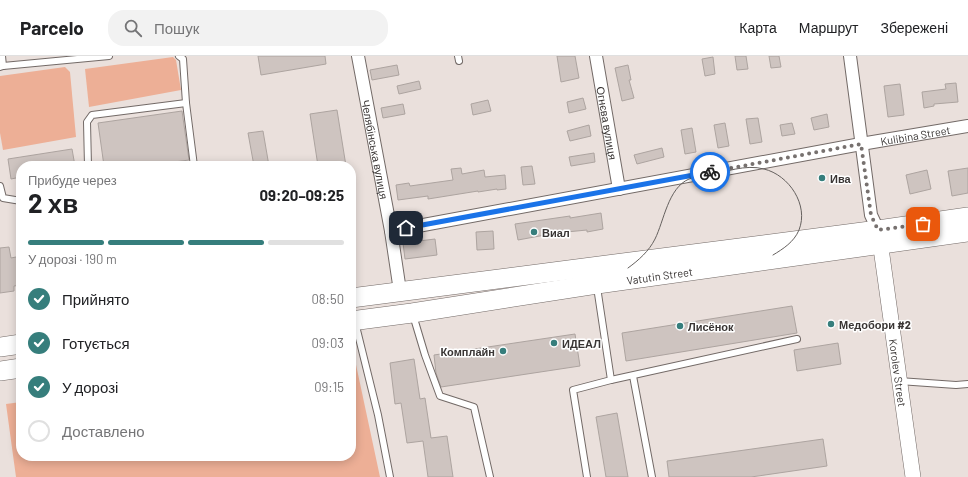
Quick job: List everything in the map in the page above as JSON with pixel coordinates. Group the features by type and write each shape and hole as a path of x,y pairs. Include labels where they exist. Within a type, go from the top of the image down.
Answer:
{"main road":[{"name":"Vatutin Street","path":"356,321 597,284 879,237 968,217"},
{"name":"Vatutin Street","path":"356,297 400,291 879,237 968,232"},
{"path":"0,347 16,345"},
{"path":"0,371 16,369"}],"street":[{"name":"Челябінська вулиця","path":"358,56 391,231 400,291"},
{"name":"Огнєва вулиця","path":"596,56 619,189"},
{"name":"Korolev Street","path":"850,56 871,215 879,237 913,477"},
{"name":"Kulibina Street","path":"391,231 861,144 968,126"}],"lane":[{"path":"2,56 2,66 109,56"},
{"path":"179,56 184,59 186,103 193,161"},
{"path":"88,161 87,122 92,115 186,103"},
{"path":"0,186 3,198 16,200"},
{"path":"597,284 611,380"},
{"path":"412,313 440,396 474,407 490,477"},
{"path":"356,332 378,415 390,477"},
{"path":"586,477 573,390 611,380 797,339"},
{"path":"633,376 652,477"},
{"path":"899,381 956,385 968,384"}],"shaded area":[{"path":"173,57 176,60 181,90 89,107 85,69"},
{"path":"65,67 70,72 76,137 3,150 0,133 0,76"},
{"path":"356,365 380,477 16,477 6,404 16,403 16,461 356,461"}],"building":[{"path":"258,56 325,56 326,64 261,75"},
{"path":"557,56 575,56 579,78 561,82"},
{"path":"735,56 746,56 748,69 737,70"},
{"path":"769,56 779,56 781,67 771,68"},
{"path":"713,57 715,74 705,76 702,59"},
{"path":"397,65 399,75 372,80 370,70"},
{"path":"628,65 631,80 629,80 634,98 622,101 615,68"},
{"path":"419,81 421,89 399,94 397,86"},
{"path":"956,83 958,102 934,104 934,106 924,108 922,92 946,89 945,84"},
{"path":"900,84 904,115 888,117 884,86"},
{"path":"583,98 586,109 569,113 567,102"},
{"path":"488,100 491,111 473,115 471,104"},
{"path":"403,104 405,114 383,118 381,108"},
{"path":"337,110 345,161 317,161 310,114"},
{"path":"182,111 189,160 103,161 98,123"},
{"path":"827,114 829,127 814,130 811,118"},
{"path":"758,118 762,142 750,144 746,119"},
{"path":"725,123 729,146 718,148 714,125"},
{"path":"792,123 795,134 782,136 780,125"},
{"path":"589,125 591,136 570,141 567,131"},
{"path":"692,128 696,152 685,154 681,130"},
{"path":"263,131 268,161 253,161 248,133"},
{"path":"662,148 664,157 637,164 634,155"},
{"path":"72,149 74,161 16,161 16,178 11,179 8,159"},
{"path":"594,153 595,162 571,166 569,157"},
{"path":"532,166 535,184 523,185 521,167"},
{"path":"461,168 462,174 484,170 485,177 505,175 506,189 478,191 428,199 428,196 398,200 396,185 409,183 410,186 453,180 451,169"},
{"path":"968,168 968,193 952,196 948,171"},
{"path":"927,170 931,189 910,194 906,175"},
{"path":"601,213 603,229 587,232 587,230 556,233 518,240 515,224"},
{"path":"493,231 494,249 477,250 476,232"},
{"path":"435,239 437,255 405,259 403,243"},
{"path":"9,247 11,258 16,257 16,286 14,286 14,291 0,293 0,248"},
{"path":"792,306 797,333 626,361 622,333"},
{"path":"575,334 580,366 441,387 436,373 434,355"},
{"path":"838,343 841,364 797,371 794,350"},
{"path":"414,359 420,399 425,398 431,438 447,436 453,477 428,477 423,441 407,443 401,403 395,404 390,363"},
{"path":"617,413 628,477 606,477 596,417"},
{"path":"823,439 827,466 751,477 669,477 667,461"}],"tram line":[{"path":"628,268 636,262 653,243 671,197 682,183 691,178 750,167 773,172 789,184 799,201 801,211 799,230 791,242 773,255"}],"way so far":[{"path":"710,172 861,144 871,215 878,230 923,224"}],"place":[{"name":"Ива","path":"822,178"},
{"name":"Виал","path":"534,232"},
{"name":"Медобори #2","path":"831,324"},
{"name":"Лисёнок","path":"680,326"},
{"name":"ИДЕАЛ","path":"554,343"},
{"name":"Комплайн","path":"503,351"}],"route":[{"path":"406,228 710,172"}]}
